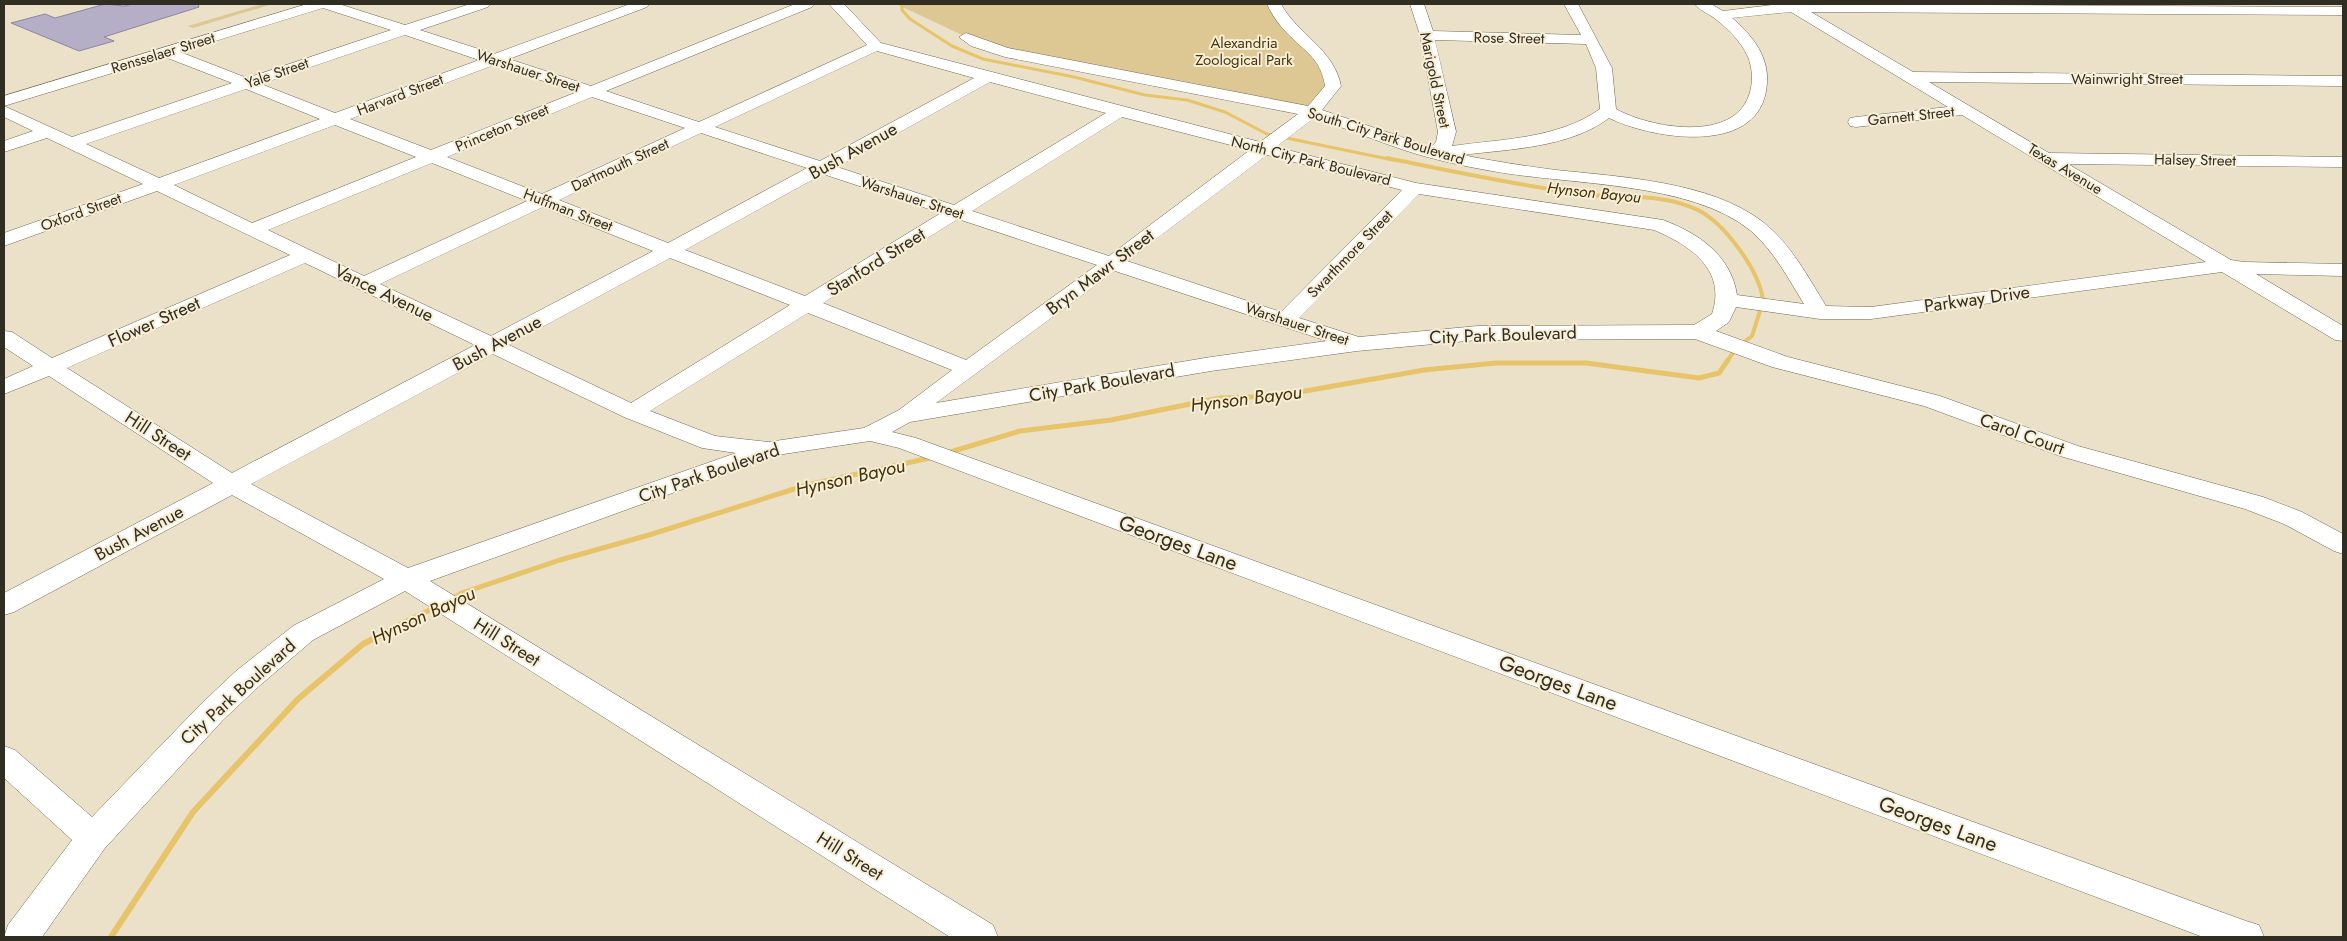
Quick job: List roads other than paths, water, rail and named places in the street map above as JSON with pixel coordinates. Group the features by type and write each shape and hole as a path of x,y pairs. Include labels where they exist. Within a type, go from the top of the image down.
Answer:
{"street":[{"name":"Rensselaer Street","path":"4,102 321,4"},
{"name":"Warshauer Street","path":"326,4 1357,344"},
{"name":"Yale Street","path":"70,143 483,4"},
{"name":"Harvard Street","path":"158,185 642,4"},
{"name":"Princeton Street","path":"251,230 808,4"},
{"path":"836,4 876,46"},
{"name":"Bryn Mawr Street","path":"903,416 1112,263 1312,112 1333,86 1331,75 1321,59 1296,36 1279,16 1274,4"},
{"name":"Marigold Street","path":"1418,4 1427,36 1447,132 1444,144 1435,153"},
{"path":"1571,4 1604,68 1608,111"},
{"path":"2332,4 2343,11"},
{"path":"1608,111 1623,120 1686,132 1706,132 1729,126 1751,111 1757,99 1760,82 1756,58 1738,31 1721,16 1704,5"},
{"path":"1704,5 1750,11"},
{"path":"1721,16 1791,6 2343,11"},
{"name":"Texas Avenue","path":"1791,6 2343,335"},
{"name":"South City Park Boulevard","path":"966,36 976,43 1005,52 1312,112 1344,121 1401,143 1435,153 1526,172 1670,191 1718,205 1742,217 1774,242 1820,313"},
{"name":"Rose Street","path":"1427,36 1591,40"},
{"name":"North City Park Boulevard","path":"876,46 1120,111 1278,136 1415,188 1656,224 1685,237 1701,248 1714,263 1724,280 1727,300"},
{"name":"Dartmouth Street","path":"364,283 876,46"},
{"name":"Huffman Street","path":"166,52 970,368"},
{"name":"Bush Avenue","path":"4,605 492,346 988,77"},
{"name":"Wainwright Street","path":"1911,77 2343,81"},
{"name":"Garnett Street","path":"1856,122 1965,110"},
{"name":"Vance Avenue","path":"4,111 632,412 711,444 773,448"},
{"name":"Stanford Street","path":"632,412 1120,111"},
{"path":"1435,153 1537,139 1587,124 1598,119 1608,111"},
{"path":"1587,124 1636,123"},
{"path":"4,147 48,132"},
{"name":"Halsey Street","path":"2046,158 2343,162"},
{"name":"Oxford Street","path":"4,240 158,185"},
{"name":"Swarthmore Street","path":"1285,320 1415,188"},
{"name":"Flower Street","path":"4,387 304,256"},
{"name":"Parkway Drive","path":"2226,266 2233,261 2343,262"},
{"name":"Parkway Drive","path":"1727,300 1844,315 2226,266 2343,270"},
{"path":"1698,332 1718,320 1723,314 1727,300"},
{"name":"City Park Boulevard","path":"21,937 93,838 205,719 273,657 303,633 406,579 773,448 870,434 903,416 1211,364 1357,344 1478,333 1698,332"},
{"name":"Carol Court","path":"1698,332 1780,362 1932,401 2069,452 2254,503 2293,518 2343,545"},
{"name":"Hill Street","path":"4,337 232,484 406,579 980,937"},
{"name":"Georges Lane","path":"870,434 907,443 2246,937"},
{"path":"4,759 93,838"}],"waterway":[{"name":"Hynson Bayou","path":"902,4 902,10 910,19 952,46 983,59 1074,77 1145,95 1187,100 1225,112 1267,134 1393,160"},
{"name":"Hynson Bayou","path":"1387,158 1484,178 1582,194 1655,198 1684,204 1708,217 1719,226 1739,249 1755,275 1763,300"},
{"name":"Hynson Bayou","path":"1743,343 1752,336 1760,311"},
{"name":"Hynson Bayou","path":"1727,361 1733,353"},
{"name":"Hynson Bayou","path":"947,453 1020,431 1111,420 1220,398 1277,396 1424,370 1496,363 1586,363 1699,378 1719,373 1728,360"},
{"name":"Hynson Bayou","path":"451,599 462,593 560,560 649,535 807,485 934,457"},
{"name":"Hynson Bayou","path":"416,617 437,606"},
{"name":"Hynson Bayou","path":"111,937 193,812 298,699 363,644 418,616"}],"park label":[{"name":"Alexandria Zoological Park","path":"1244,52"}]}
